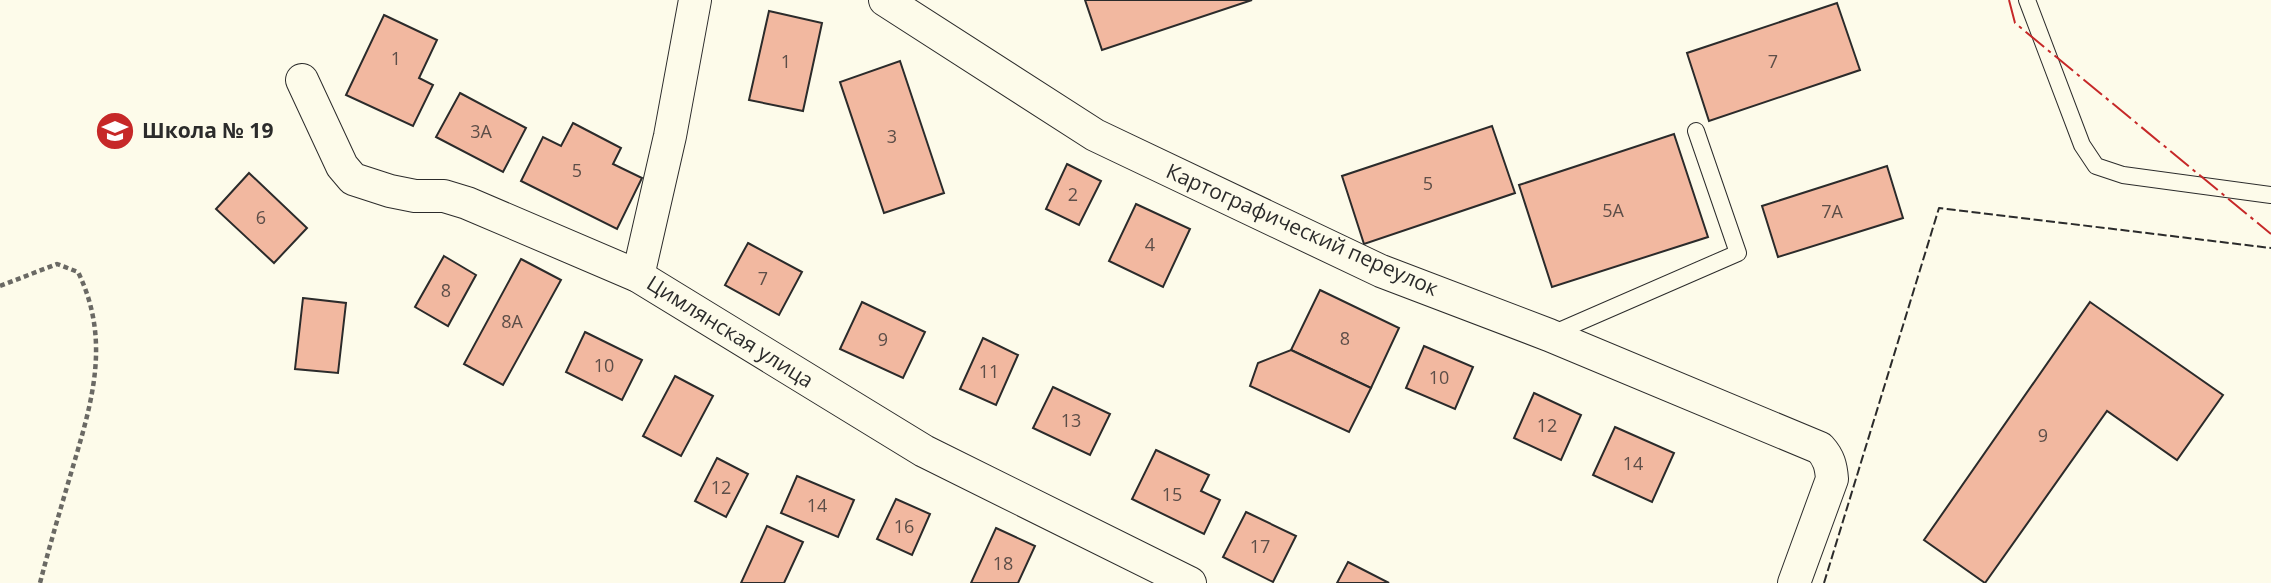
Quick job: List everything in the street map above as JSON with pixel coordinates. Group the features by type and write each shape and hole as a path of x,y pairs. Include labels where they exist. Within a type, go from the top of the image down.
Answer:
{"street":[{"path":"638,275 670,136 695,0"},
{"name":"Картографический переулок","path":"886,0 1095,135 1381,271 1549,335 1820,448 1831,465 1832,479 1794,583"},
{"name":"Цимлянская улица","path":"302,80 342,166 353,179 390,191 415,196 444,196 467,203 638,275 924,451 1189,583"}],"lane":[{"path":"2027,0 2082,145 2096,166 2123,175 2271,195"},
{"path":"1549,335 1738,253 1696,131"}],"path":[{"path":"0,286 57,264 78,272 89,296 97,342 91,407 40,583"}],"building":[{"path":"1085,0 1252,0 1102,50"},
{"path":"1837,3 1860,70 1709,121 1687,53"},
{"path":"769,11 822,23 803,111 749,100"},
{"path":"384,15 437,40 419,78 433,85 413,126 346,95"},
{"path":"900,61 944,193 884,213 840,82"},
{"path":"460,93 526,128 503,172 436,137"},
{"path":"573,123 621,148 613,164 642,178 617,229 521,181 543,137 561,146"},
{"path":"1492,126 1515,193 1364,244 1342,176"},
{"path":"1674,134 1708,237 1552,287 1519,185"},
{"path":"1067,164 1101,181 1079,225 1046,209"},
{"path":"1887,166 1903,218 1778,257 1762,206"},
{"path":"249,173 307,228 274,263 216,209"},
{"path":"1136,204 1190,229 1163,287 1109,261"},
{"path":"748,243 802,272 779,315 725,285"},
{"path":"444,256 476,275 448,326 415,307"},
{"path":"521,259 561,280 503,385 464,364"},
{"path":"1320,290 1399,328 1371,388 1291,350"},
{"path":"303,298 346,303 338,373 295,369"},
{"path":"862,302 925,332 903,378 840,349"},
{"path":"2090,302 2223,395 2177,460 2107,411 1985,583 1924,540"},
{"path":"585,332 642,360 622,400 566,372"},
{"path":"983,338 1018,355 996,405 960,389"},
{"path":"1424,346 1473,367 1455,409 1406,388"},
{"path":"1291,350 1371,388 1349,432 1250,386 1258,363"},
{"path":"675,376 713,396 681,456 643,436"},
{"path":"1053,387 1110,414 1090,455 1033,428"},
{"path":"1534,393 1581,415 1561,460 1514,438"},
{"path":"1615,427 1674,453 1652,502 1593,475"},
{"path":"1156,450 1209,475 1201,491 1220,500 1204,534 1132,499"},
{"path":"717,458 748,474 726,517 695,501"},
{"path":"797,476 854,500 838,537 781,513"},
{"path":"896,499 930,514 912,555 877,539"},
{"path":"1246,512 1296,536 1273,582 1223,557"},
{"path":"767,526 803,542 784,583 741,583"},
{"path":"996,528 1035,546 1018,583 971,583"},
{"path":"1348,562 1389,583 1337,583"}],"fence":[{"path":"1824,583 1939,208 2271,248"}],"power":[{"path":"2009,0 2015,23 2271,234"}],"place":[{"name":"Школа № 19","path":"115,131"}]}
